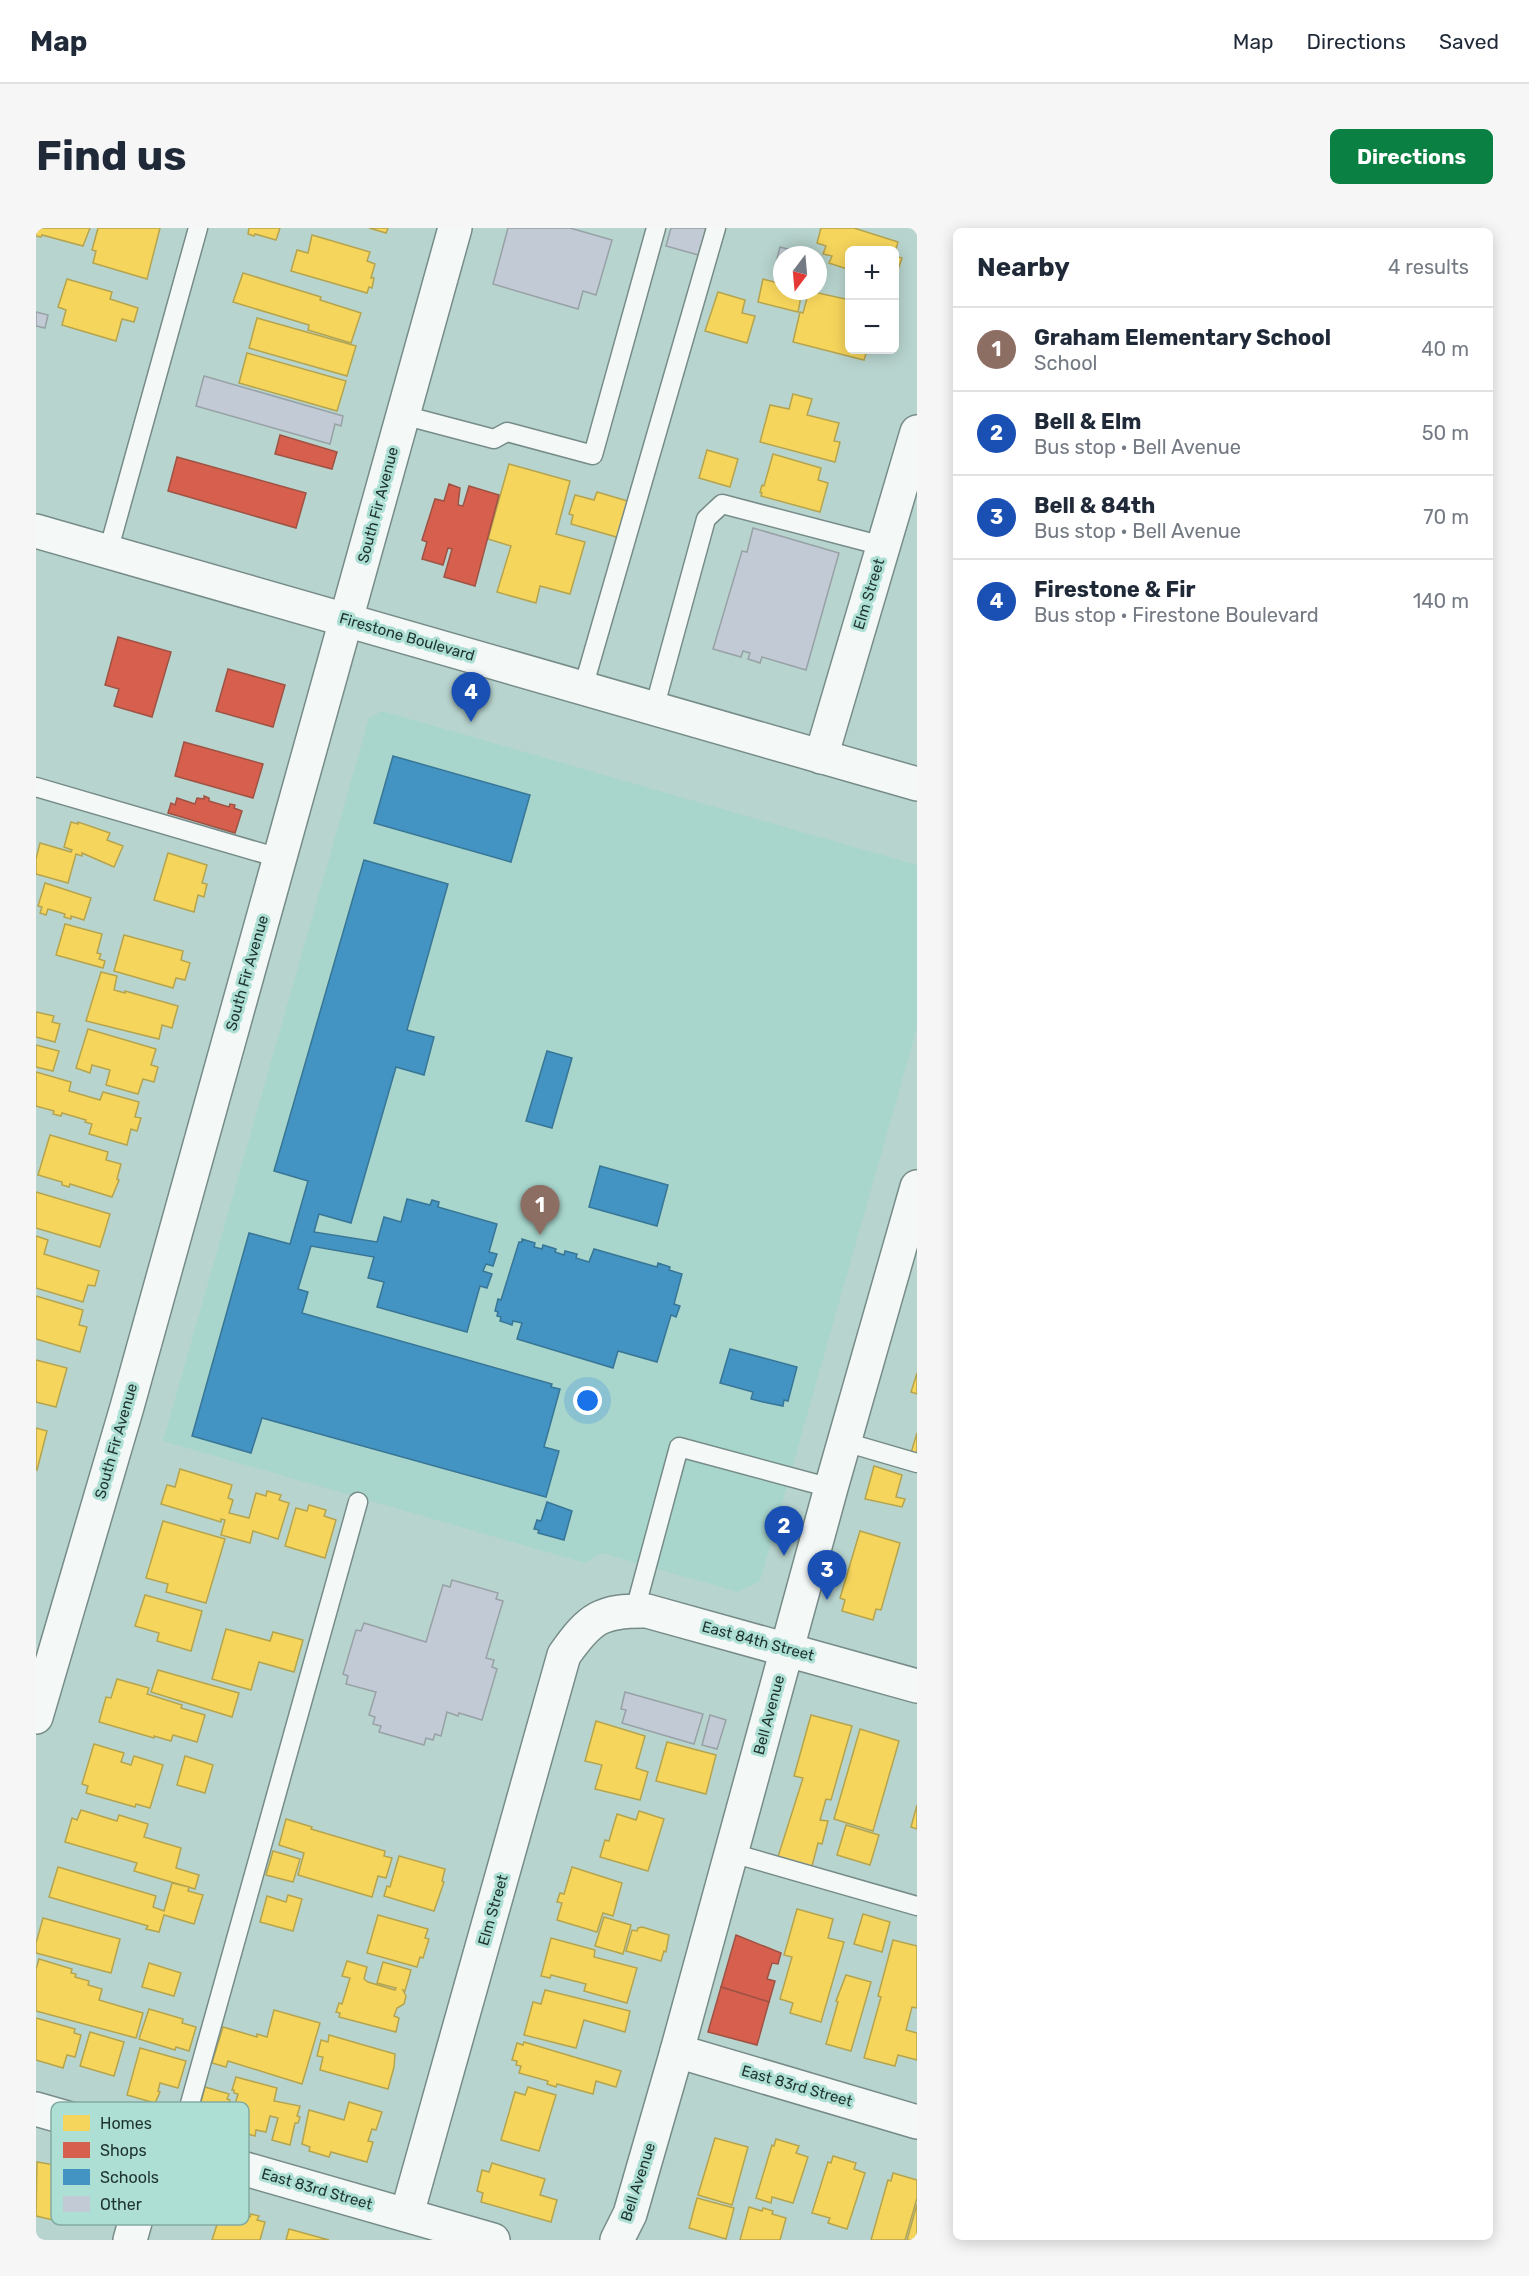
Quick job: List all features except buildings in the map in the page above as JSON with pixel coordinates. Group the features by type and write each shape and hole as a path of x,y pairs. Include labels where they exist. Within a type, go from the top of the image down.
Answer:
{"street":[{"name":"South Fir Avenue","path":"36,1717 127,1407 455,228"},
{"name":"Elm Street","path":"821,757 917,432"},
{"name":"Firestone Boulevard","path":"36,531 917,784"},
{"name":"Bell Avenue","path":"617,2240 630,2214 677,2051 831,1488 909,1245 917,1188"},
{"name":"East 84th Street","path":"599,1617 618,1612 647,1611 787,1648 917,1686"},
{"name":"Elm Street","path":"407,2214 564,1655 582,1629 599,1617"},
{"name":"East 83rd Street","path":"677,2051 917,2122"},
{"name":"East 83rd Street","path":"36,2109 51,2113"},
{"name":"East 83rd Street","path":"249,2170 493,2240"},
{"path":"130,2240 136,2225"}],"lane":[{"path":"108,552 198,228"},
{"path":"583,688 716,228"},
{"path":"403,415 494,440 507,432 593,455 652,229"},
{"path":"654,709 706,519 722,504 883,546"},
{"path":"36,787 279,858"},
{"path":"845,1442 917,1463"},
{"path":"635,1610 679,1447 831,1488"},
{"path":"180,2102 358,1502"},
{"path":"732,1853 917,1906"}],"shaded area":[{"path":"382,711 917,865 917,1028 760,1581 738,1592 602,1553 585,1563 163,1441 369,718"}],"place":[{"name":"Firestone & Fir","path":"471,722"},
{"name":"Graham Elementary School","path":"540,1235"},
{"name":"Bell & Elm","path":"784,1556"},
{"name":"Bell & 84th","path":"827,1600"}]}
